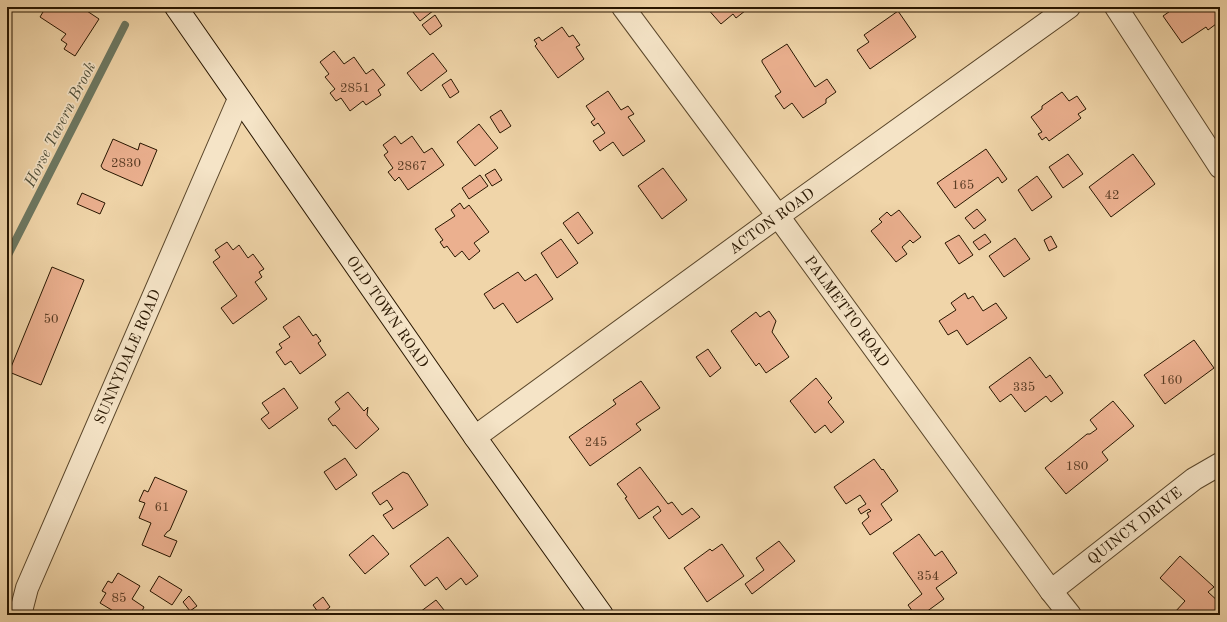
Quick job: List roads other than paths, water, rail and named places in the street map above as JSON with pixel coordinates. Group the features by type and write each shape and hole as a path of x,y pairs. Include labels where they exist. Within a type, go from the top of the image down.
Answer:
{"street":[{"name":"OLD TOWN ROAD","path":"176,7 475,437 602,615"},
{"name":"ACTON ROAD","path":"475,437 778,216 1069,7"},
{"path":"1116,7 1220,167"},
{"name":"PALMETTO ROAD","path":"630,10 778,216 1070,615"},
{"name":"SUNNYDALE ROAD","path":"20,615 27,588 239,99"},
{"name":"QUINCY DRIVE","path":"1051,591 1194,479 1220,464"}],"waterway":[{"name":"Horse Tavern Brook","path":"7,257 125,25"}]}
